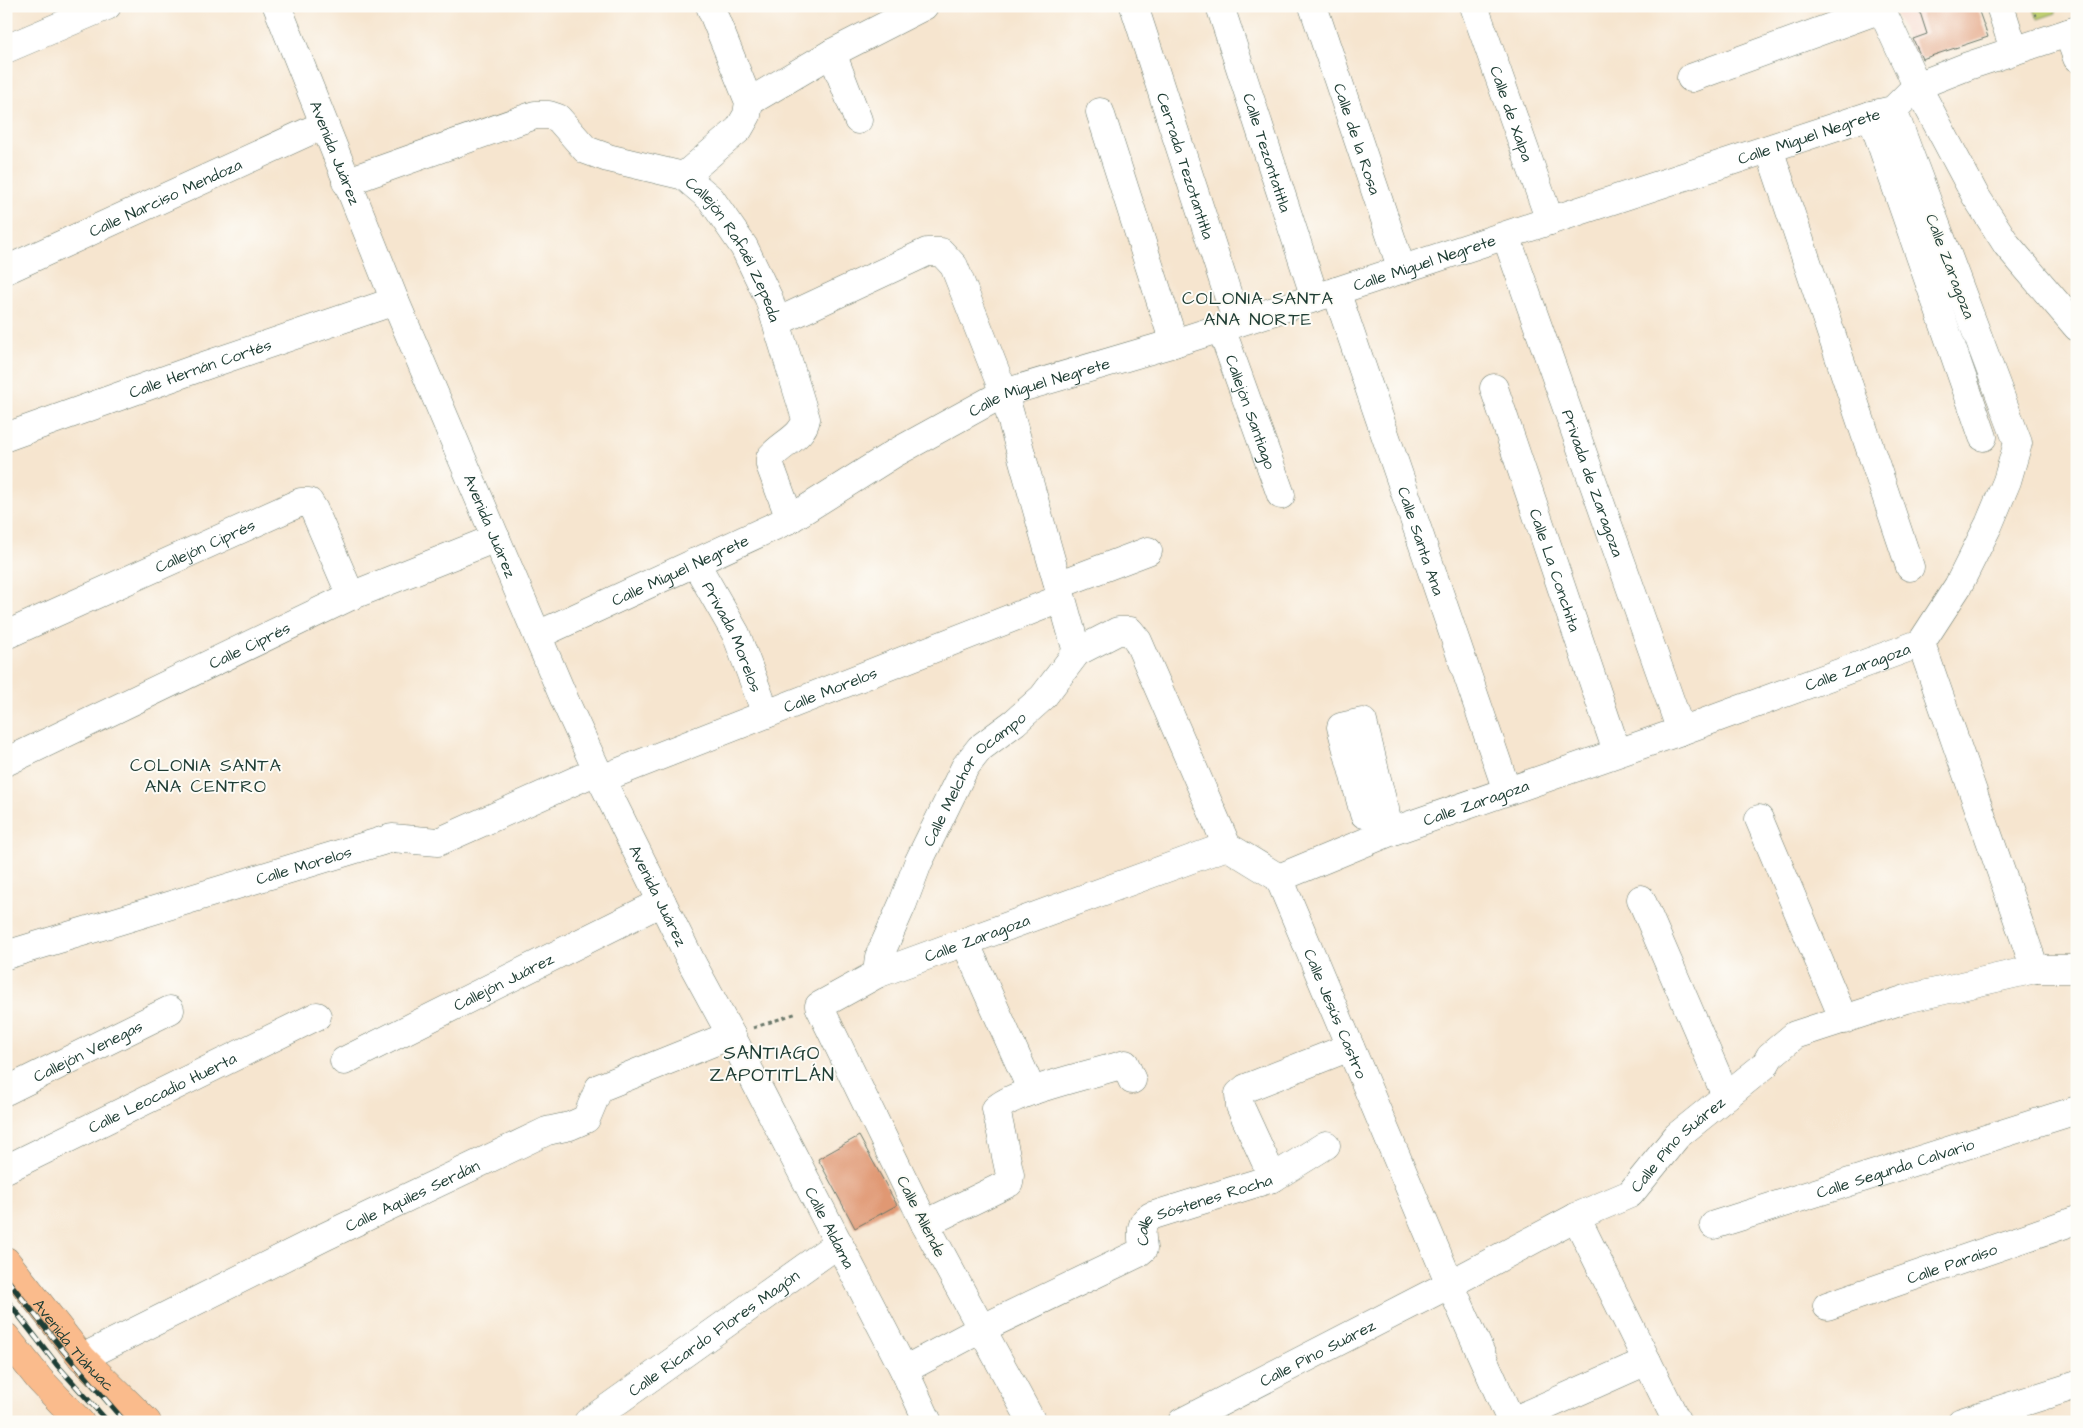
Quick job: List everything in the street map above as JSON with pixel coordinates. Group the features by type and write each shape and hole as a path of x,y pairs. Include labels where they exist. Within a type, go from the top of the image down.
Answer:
{"main road":[{"name":"Avenida Tláhuac","path":"11,1277 82,1358 146,1422"},
{"path":"6,1337 40,1380 80,1422"}],"street":[{"path":"6,49 107,6"},
{"name":"Avenida Juárez","path":"277,6 395,301 599,775 693,965 731,1035"},
{"path":"749,102 832,53 924,6"},
{"name":"Cerrada Tezotantitla","path":"1134,6 1230,326"},
{"name":"Calle Tezontatitla","path":"1220,6 1326,295"},
{"name":"Calle de la Rosa","path":"1313,6 1402,270"},
{"name":"Calle de Xalpa","path":"1474,6 1550,221"},
{"path":"2000,6 2014,50"},
{"path":"684,176 739,129 747,115 749,102 716,8"},
{"path":"1691,78 1881,8 1918,86 1975,195 2007,245 2077,326"},
{"name":"Calle Miguel Negrete","path":"538,635 790,519 895,453 1004,393 1230,326 1882,112 1918,86 2014,50 2074,40"},
{"path":"832,53 858,120"},
{"path":"1100,112 1174,343"},
{"path":"1882,112 1983,437"},
{"name":"Calle Zaragoza","path":"1279,878 1387,821 1508,791 1681,731 1921,643 1958,586 1989,524 2007,481 2018,443 1882,112"},
{"name":"Callejón Rafaél Zepeda","path":"346,182 535,115 549,115 558,118 586,150 608,158 684,176 711,200 744,247 777,322 806,418 805,427 776,450 770,458 770,465 790,519"},
{"name":"Calle Narciso Mendoza","path":"6,270 323,125"},
{"path":"1770,149 1910,567"},
{"name":"Privada de Zaragoza","path":"1506,236 1681,731"},
{"path":"777,322 927,252 941,252 954,266 1004,393 1077,652"},
{"name":"Calle Santa Ana","path":"1326,295 1508,791"},
{"name":"Calle Hernán Cortés","path":"6,437 198,368 395,301"},
{"name":"Callejón Santiago","path":"1230,326 1281,495"},
{"name":"Calle La Conchita","path":"1494,388 1618,752"},
{"name":"Callejón Ciprés","path":"6,635 301,502 309,502 314,510 351,596"},
{"name":"Calle Ciprés","path":"6,762 351,596 496,538"},
{"name":"Calle Morelos","path":"6,956 392,838 438,842 599,775 766,714 1059,592 1148,551"},
{"name":"Privada Morelos","path":"695,562 736,634 766,714"},
{"name":"Calle Melchor Ocampo","path":"877,974 879,957 918,863 965,767 980,748 1016,722 1043,697 1077,652 1118,631 1130,631 1138,641 1227,846"},
{"path":"1921,643 2035,968"},
{"path":"1759,819 1844,1020"},
{"path":"1227,846 1279,878"},
{"name":"Calle Zaragoza","path":"819,1006 877,974 1227,846"},
{"name":"Calle Jesús Castro","path":"1279,878 1510,1422"},
{"path":"1641,899 1726,1096"},
{"name":"Callejón Juárez","path":"344,1061 662,902"},
{"path":"964,942 1032,1091"},
{"name":"Calle Pino Suárez","path":"1182,1422 1576,1217 1630,1194 1677,1136 1765,1064 1770,1056 1795,1036 1906,999 2035,968 2077,969"},
{"name":"Calle Allende","path":"819,1006 925,1224 1032,1422"},
{"name":"Callejón Venegas","path":"6,1091 170,1010"},
{"name":"Calle Leocadio Huerta","path":"6,1169 317,1016"},
{"name":"Calle Aldama","path":"731,1035 904,1370 928,1422"},
{"name":"Calle Aquiles Serdán","path":"82,1358 324,1237 538,1135 570,1126 586,1119 599,1088 731,1035"},
{"name":"Calle Sóstenes Rocha","path":"904,1370 981,1329 1137,1254 1143,1249 1141,1226 1144,1219 1273,1178 1240,1106 1240,1094 1246,1088 1350,1047"},
{"path":"925,1224 1009,1183 1010,1175 996,1109 1002,1103 1032,1091 1125,1064 1132,1080"},
{"name":"Calle Segunda Calvario","path":"1714,1225 2077,1110"},
{"path":"1273,1178 1326,1145"},
{"path":"1576,1217 1677,1422"},
{"name":"Calle Paraíso","path":"1827,1306 2077,1220"},
{"name":"Calle Ricardo Flores Magón","path":"588,1422 839,1243"},
{"path":"1510,1422 1647,1361"},
{"path":"1961,1422 2077,1385"}],"path":[{"path":"2033,6 2036,16"},
{"path":"731,1035 819,1006"}],"shaded area":[{"path":"1892,6 1955,6 1968,44 1917,60"}],"green space":[{"path":"2033,6 2054,6 2056,13 2038,19"}],"building":[{"path":"1918,6 1977,6 1988,37 1922,59 1913,39 1927,34"},
{"path":"859,1136 897,1205 855,1228 818,1159"}],"railway":[{"path":"6,1278 62,1349 125,1422"},
{"path":"6,1299 58,1366 108,1422"}],"district":[{"name":"COLONIA SANTA ANA NORTE","path":"1258,308"},
{"name":"COLONIA SANTA ANA CENTRO","path":"206,775"},
{"name":"SANTIAGO ZAPOTITLÁN","path":"772,1063"}]}
